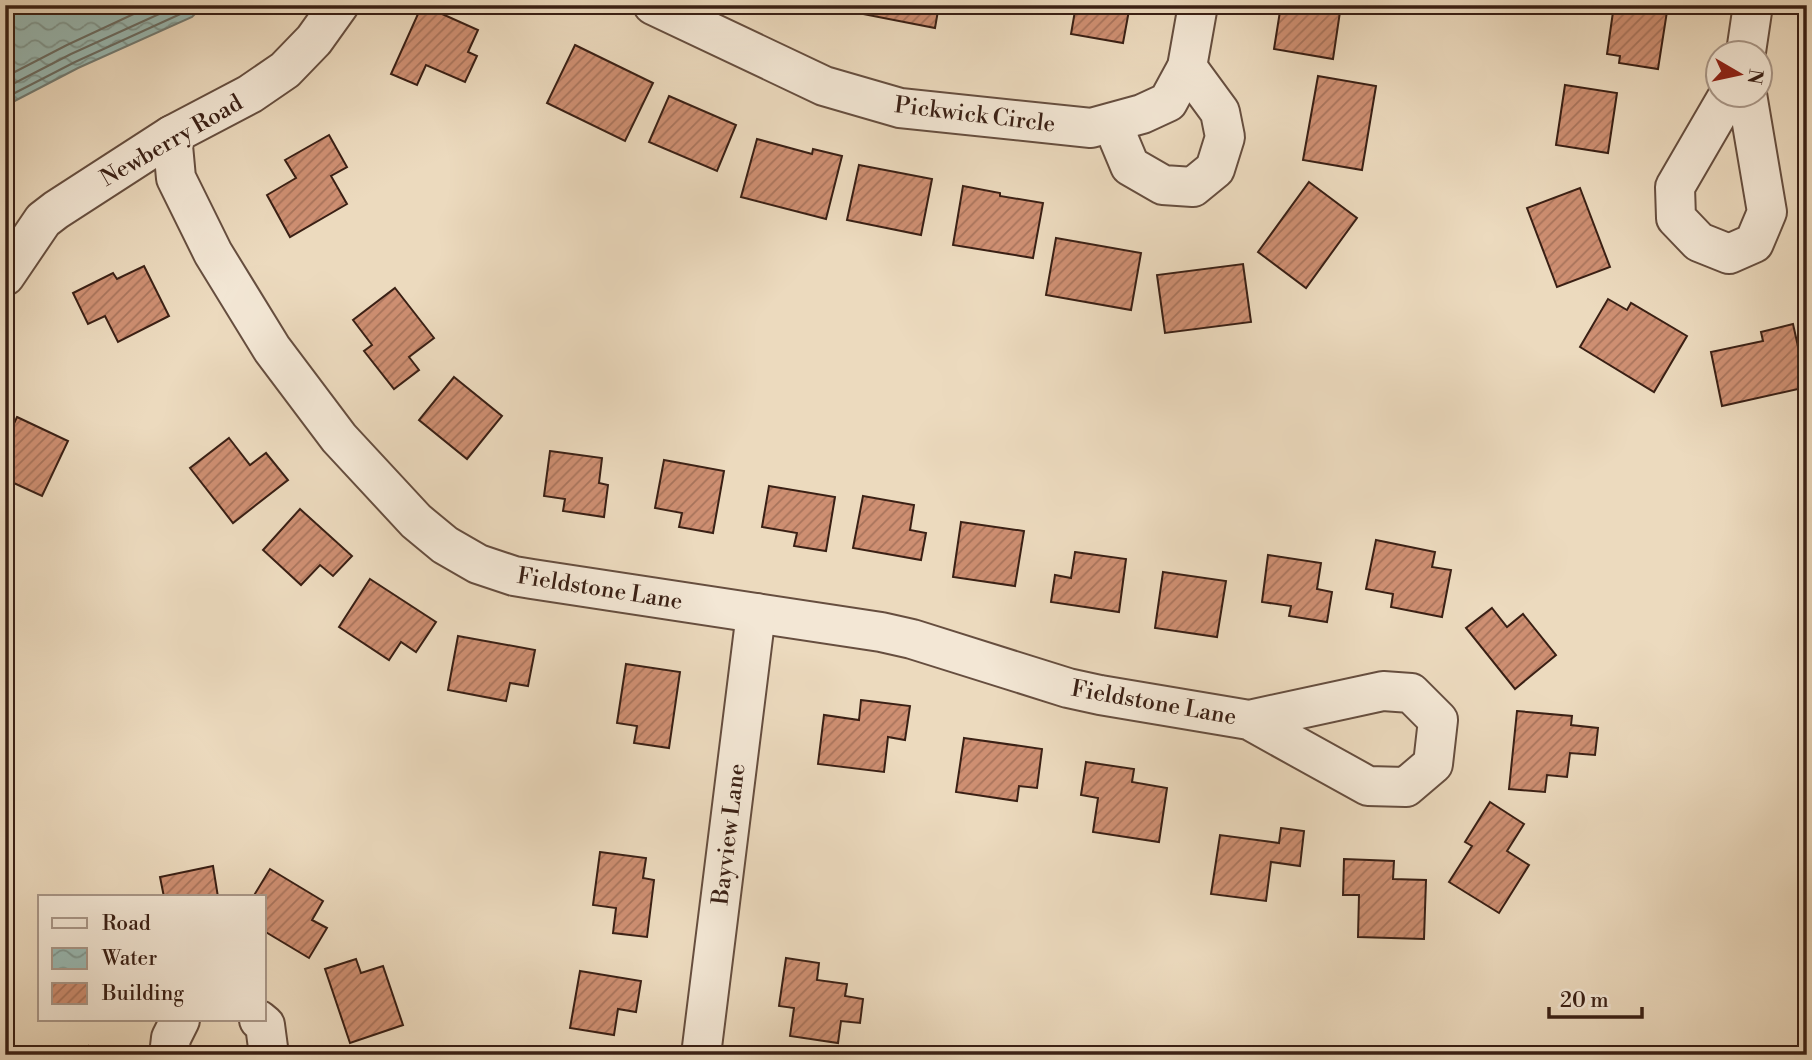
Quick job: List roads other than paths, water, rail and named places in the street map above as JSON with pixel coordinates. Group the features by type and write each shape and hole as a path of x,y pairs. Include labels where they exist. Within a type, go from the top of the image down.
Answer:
{"street":[{"name":"Newberry Road","path":"5,276 43,220 83,191 172,135 250,94 285,70 314,40 339,5"},
{"name":"Pickwick Circle","path":"653,5 824,86 900,108 1091,128 1142,114 1168,102 1187,67 1198,5"},
{"path":"1748,38 1753,5"},
{"path":"1111,123 1130,166 1163,184 1193,187 1215,169 1225,138 1220,112 1187,67"},
{"path":"1720,108 1675,187 1676,218 1699,242 1729,254 1754,243 1767,212 1749,108"},
{"name":"Fieldstone Lane","path":"172,135 176,178 181,189 213,253 272,349 340,438 416,521 445,545 478,564 514,576 881,632 912,639 1068,688 1249,720"},
{"name":"Bayview Lane","path":"701,1055 755,613"},
{"path":"169,1055 171,1038 180,1021"},
{"path":"260,1021 265,1025 269,1055"}],"water":[{"path":"5,5 204,5 192,17 78,68 5,106"}]}
